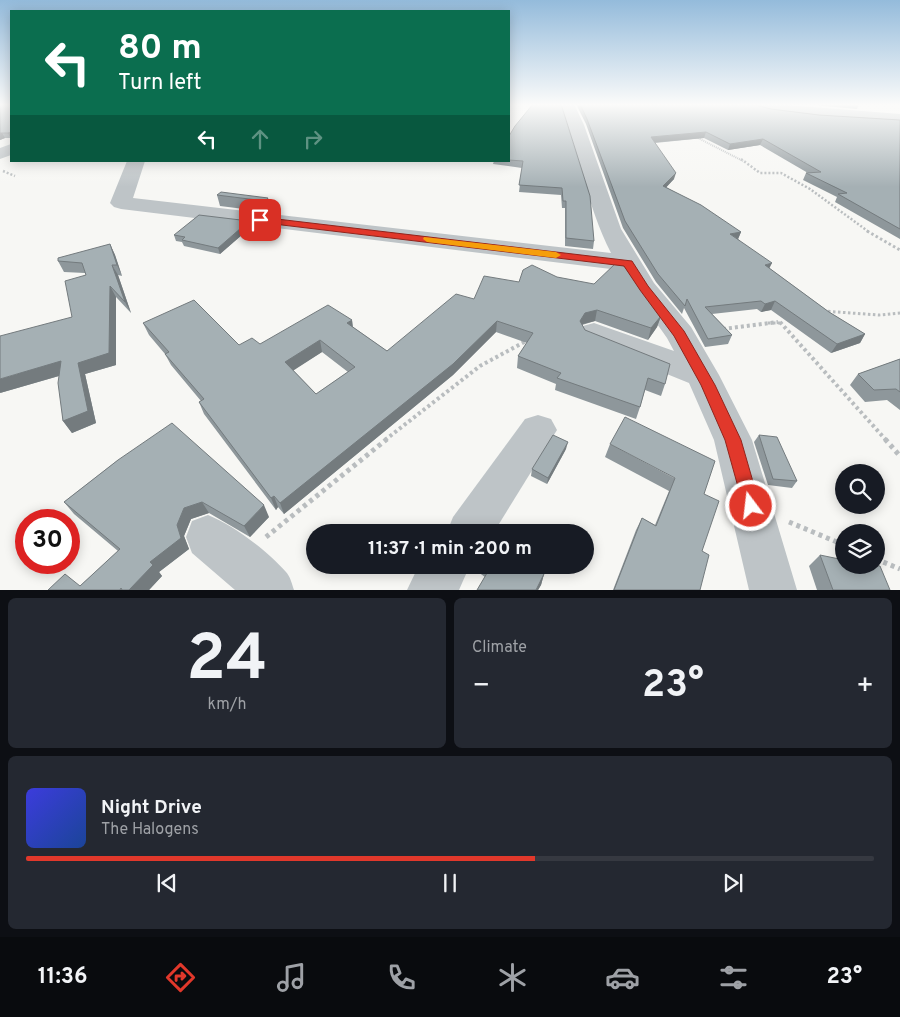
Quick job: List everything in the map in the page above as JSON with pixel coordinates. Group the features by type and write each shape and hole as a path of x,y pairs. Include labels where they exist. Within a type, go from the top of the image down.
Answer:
{"street":[{"path":"578,132 610,229 644,288 680,334 733,440 773,590"},
{"path":"136,162 121,203 628,263"},
{"path":"594,333 702,375"},
{"path":"474,524 538,430"},
{"path":"431,590 441,574"}],"path":[{"path":"697,137 736,156 760,173 781,173 810,189 857,225 900,250"},
{"path":"0,170 15,176"},
{"path":"816,310 879,315 900,313"},
{"path":"680,334 780,322 786,317"},
{"path":"780,322 900,456"},
{"path":"239,562 428,406 480,366 530,339"},
{"path":"751,506 835,541"},
{"path":"885,563 900,569"}],"building":[{"path":"512,132 570,132 590,196 594,241 566,238 566,201 563,201 562,188 519,185 523,161 510,160 510,134"},
{"path":"592,132 900,132 900,229 838,194 847,193 806,173 821,172 763,139 730,144 706,132 651,137 676,173 663,186 701,205 741,232 730,234 772,263 765,265 829,312 865,334 837,344 775,301 765,304 761,301 705,307 732,335 708,339 687,299 685,306 658,274 625,221"},
{"path":"221,192 268,198 265,201 217,195"},
{"path":"199,215 249,221 218,248 182,240 185,237 174,235"},
{"path":"110,244 117,265 112,265 125,302 110,286 109,353 78,363 88,411 63,421 58,383 61,361 0,379 0,336 72,317 65,281 86,275 82,263 58,261 58,258"},
{"path":"616,263 624,266 661,316 651,328 597,310 585,313 580,321 585,330 670,364 665,384 648,378 640,407 557,378 561,373 518,356 533,333 497,321 453,364 280,503 274,496 271,498 199,402 204,399 165,354 169,352 143,323 194,300 239,345 252,338 260,344 328,305 352,320 347,323 387,351 456,294 474,299 484,276 519,282 523,270 532,265 557,277 594,284","holes":["320,340 355,367 316,394 285,362"]},
{"path":"900,359 900,392 896,389 874,390 858,374"},
{"path":"625,417 715,461 704,494 719,501 702,551 709,555 700,590 614,590 642,518 656,526 675,478 610,444"},
{"path":"172,423 264,505 244,526 202,502 184,508 177,525 181,538 150,562 153,565 129,590 122,590 121,588 120,590 48,590 65,574 80,586 120,549 80,515 80,509 72,509 64,502 118,460"},
{"path":"553,435 568,442 548,478 532,469"},
{"path":"759,435 777,437 797,481 773,479"},
{"path":"820,555 835,558 835,574 883,574 890,590 833,590"},
{"path":"486,574 544,574 536,590 477,590"}],"slow traffic":[{"path":"427,239 556,255"}],"route":[{"path":"260,220 628,263 644,288 680,334 708,385 733,440 751,506"}]}
